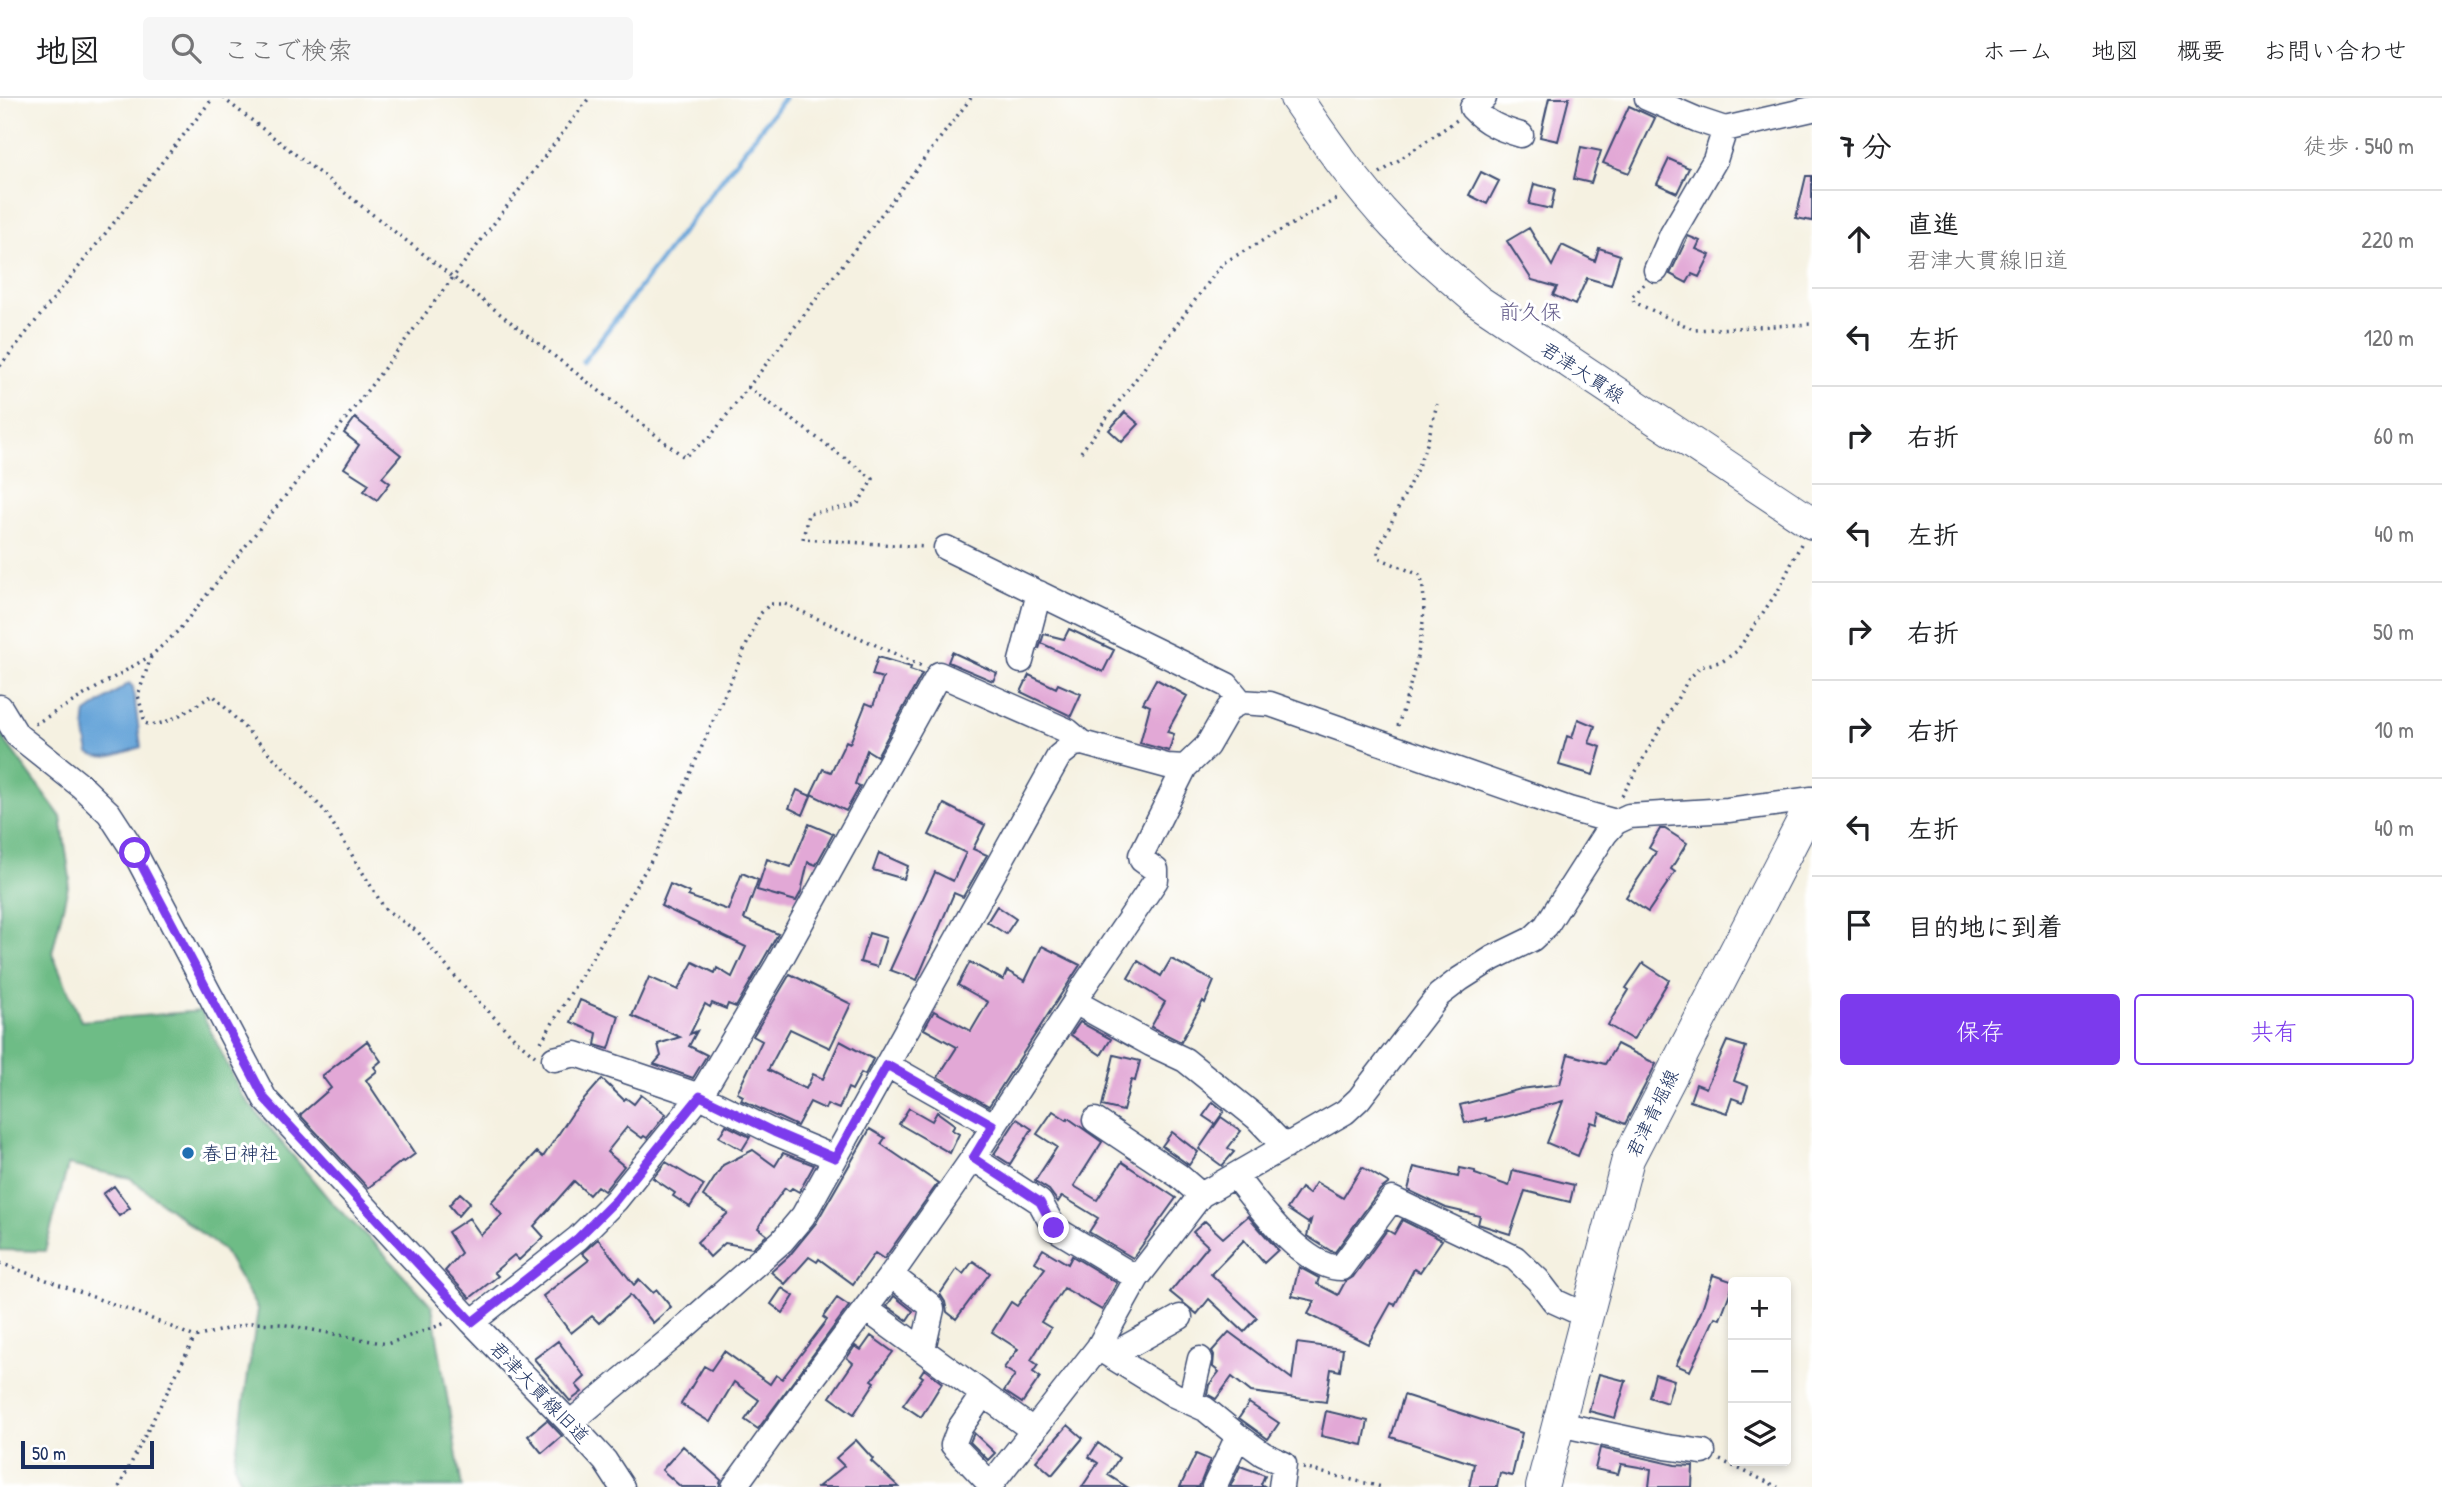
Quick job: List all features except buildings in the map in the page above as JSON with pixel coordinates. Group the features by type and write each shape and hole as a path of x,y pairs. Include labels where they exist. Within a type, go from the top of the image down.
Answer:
{"main road":[{"name":"君津大貫線","path":"1296,98 1324,139 1393,224 1436,266 1478,301 1807,532"},
{"name":"君津青堀線","path":"1542,1487 1628,1159 1812,801"}],"street":[{"path":"1647,98 1689,117 1725,128 1812,109"},
{"path":"1478,103 1496,127 1521,135"},
{"path":"1656,270 1672,234 1715,160 1725,128"},
{"path":"946,548 1227,685 1241,702"},
{"path":"1021,661 1039,593"},
{"path":"472,1322 578,1238 616,1200 700,1096 776,968 939,674 1068,731 1082,743"},
{"path":"734,1487 891,1275 973,1158 1157,876 1156,870 1142,860 1141,855 1185,767 1207,746 1229,708 1241,702 1270,704 1292,710 1569,809 1613,821 1629,817 1812,801"},
{"name":"君津大貫線旧道","path":"0,707 17,735 81,786 109,813 135,853 265,1099 605,1461 622,1487"},
{"path":"570,1423 782,1241 803,1216 1059,755 1074,744 1082,743 1167,766 1185,767"},
{"path":"983,1394 959,1429 953,1445 990,1486 1105,1352 1137,1278 1202,1195 1345,1112 1359,1099 1439,995 1493,958 1532,939 1545,926 1613,821"},
{"path":"1075,1002 1185,1060 1256,1118 1285,1147"},
{"path":"543,1057 576,1054 700,1096 835,1158"},
{"path":"887,1065 993,1125"},
{"path":"1095,1120 1180,1175 1202,1195"},
{"path":"973,1158 1040,1202 1054,1228 1137,1278"},
{"path":"1235,1176 1270,1221 1292,1242 1331,1268 1341,1268 1392,1199 1515,1258 1538,1280 1554,1301 1587,1316"},
{"path":"891,1275 932,1309 923,1349"},
{"path":"866,1309 1034,1432"},
{"path":"1105,1352 1180,1317"},
{"path":"1105,1352 1174,1395 1205,1409 1263,1454 1282,1475"},
{"path":"1190,1402 1200,1359"},
{"path":"1559,1424 1666,1447 1703,1452"},
{"path":"1214,1487 1238,1436"}],"path":[{"path":"0,366 213,98"},
{"path":"223,98 684,457 710,437 971,98"},
{"path":"17,735 152,655 178,631 321,452 589,98"},
{"path":"1081,452 1223,263 1231,257"},
{"path":"1656,270 1632,297 1633,302 1688,328 1701,330 1812,324"},
{"path":"748,387 873,479 857,505 808,514 803,539 946,548"},
{"path":"1392,745 1416,664 1423,590 1420,575 1414,570 1381,559 1378,550 1427,444 1437,404"},
{"path":"1613,821 1631,778 1688,680 1700,667 1723,661 1737,651 1779,589 1807,532"},
{"path":"152,655 138,695 145,723 162,724 213,695 325,811 385,909 418,932 457,979 543,1057 654,856 760,614 770,604 785,604 939,674"},
{"path":"0,1263 195,1337 250,1323 281,1324 387,1344 448,1322 472,1322"},
{"path":"119,1487 195,1337"},
{"path":"1703,1452 1778,1487"},
{"path":"1282,1475 1382,1487"}],"green space":[{"path":"0,728 6,742 61,817 70,878 52,953 81,1021 201,1011 242,1095 333,1204 378,1247 432,1306 462,1487 244,1487 234,1465 258,1310 224,1251 130,1178 68,1165 45,1251 0,1250"}],"water":[{"path":"129,683 133,687 141,747 107,757 89,753 85,728 86,713"}],"waterway":[{"path":"583,362 784,98"}],"place":[{"name":"春日神社","path":"188,1153"}],"district":[{"name":"前久保","path":"1530,311"}],"route":[{"path":"135,853 265,1099 472,1322 578,1238 616,1200 700,1096 835,1158 887,1065 993,1125 973,1158 1040,1202 1054,1228"}]}
